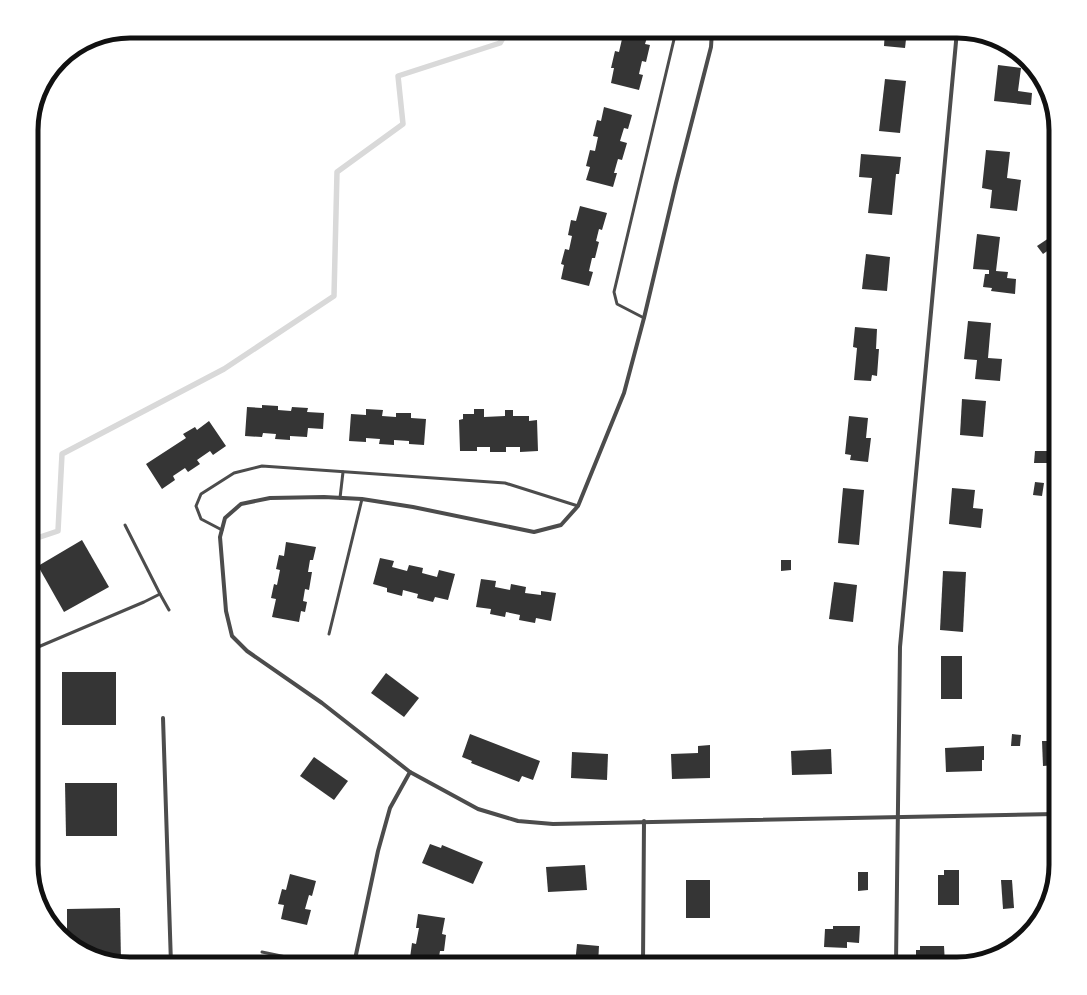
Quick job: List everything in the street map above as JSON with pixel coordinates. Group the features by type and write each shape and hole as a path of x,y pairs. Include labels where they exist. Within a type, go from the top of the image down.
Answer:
{"street":[{"path":"712,38 711,47 624,394 578,506 561,525 534,532 413,507 362,499 270,498 241,504 225,518 220,537 226,611 232,636 247,651 322,703 410,772 478,809 518,821 553,824 1049,814"},
{"path":"896,957 900,647 956,38"},
{"path":"163,718 171,957"},
{"path":"356,957 378,851 390,808 410,772"},
{"path":"643,957 644,821"}],"lane":[{"path":"644,318 617,304 614,292 674,38"},
{"path":"222,530 201,519 196,506 201,494 234,473 262,466 505,483 578,506"},
{"path":"340,498 343,472"},
{"path":"329,634 362,499"},
{"path":"125,525 169,610"},
{"path":"38,647 160,594"},
{"path":"262,952 286,957"}],"building":[{"path":"620,38 647,38 645,44 650,45 646,62 642,61 639,74 643,75 639,90 611,83 614,68 611,68 615,51 619,52 622,39"},
{"path":"885,38 906,38 905,48 884,46"},
{"path":"998,65 1021,68 1018,91 1032,93 1031,105 994,101"},
{"path":"885,79 906,81 900,133 879,131"},
{"path":"604,107 632,115 628,129 624,128 620,141 627,143 622,160 618,159 614,173 617,173 613,187 586,180 590,167 586,166 590,150 595,151 598,137 593,136 597,120 601,121"},
{"path":"986,150 1010,152 1007,178 1021,180 1017,211 990,208 992,190 982,188"},
{"path":"861,154 901,157 899,174 896,174 892,215 868,213 872,178 859,177"},
{"path":"580,206 607,213 602,230 599,229 596,241 599,242 595,258 592,258 589,271 593,272 589,286 561,279 564,265 561,264 565,249 569,250 572,236 568,235 571,220 576,221"},
{"path":"977,234 1000,237 996,271 1008,272 1007,278 1016,279 1015,294 991,291 992,288 983,287 985,274 989,274 989,270 973,269"},
{"path":"1049,238 1049,250 1043,254 1037,246"},
{"path":"866,254 890,257 887,291 862,289"},
{"path":"968,321 991,323 988,358 1002,359 1000,381 975,379 977,360 964,359"},
{"path":"855,327 877,329 876,349 879,349 877,376 872,375 871,381 854,380 857,348 853,347"},
{"path":"962,399 986,401 983,437 960,435"},
{"path":"262,405 278,406 278,410 291,411 292,407 308,408 307,412 324,413 323,429 308,428 307,437 290,436 290,440 275,439 276,434 263,433 262,437 245,436 247,407 262,408"},
{"path":"366,409 383,410 382,416 396,417 396,413 411,413 411,418 426,419 424,445 409,444 409,441 394,440 394,445 379,444 380,439 366,438 366,442 349,441 351,414 366,415"},
{"path":"474,409 484,409 484,417 505,416 505,410 513,410 513,416 529,416 529,421 537,420 538,451 520,452 520,447 506,447 506,452 490,452 490,447 477,447 477,451 460,451 459,420 463,419 463,414 474,414"},
{"path":"849,416 868,418 866,438 871,438 868,462 850,460 851,455 845,454"},
{"path":"209,421 226,446 213,455 210,451 197,460 200,464 188,472 185,468 173,476 175,480 162,489 146,464 186,438 183,434 195,427 197,430"},
{"path":"1035,451 1049,451 1049,463 1034,463"},
{"path":"1035,482 1044,483 1042,496 1033,495"},
{"path":"843,488 864,490 859,545 838,543"},
{"path":"952,488 975,490 973,508 983,509 981,528 949,524"},
{"path":"82,540 109,587 64,612 38,566"},
{"path":"286,542 316,547 313,560 310,560 308,572 312,572 309,590 305,589 303,601 307,602 305,612 301,611 299,622 272,617 276,599 271,598 274,584 277,585 280,570 276,569 279,555 284,556"},
{"path":"380,558 394,561 392,567 407,571 409,565 423,568 422,573 437,577 439,570 455,574 448,600 435,597 433,602 417,598 418,594 403,590 402,596 387,592 387,588 373,584"},
{"path":"781,560 791,560 791,570 781,571"},
{"path":"943,571 966,572 963,632 940,630"},
{"path":"481,579 496,581 495,587 510,590 511,584 526,587 525,593 541,595 541,591 556,593 551,621 536,618 535,623 519,620 520,615 506,612 505,617 490,614 491,609 476,607"},
{"path":"834,582 857,585 853,622 829,619"},
{"path":"941,656 962,656 962,699 941,699"},
{"path":"62,672 116,672 116,725 62,725"},
{"path":"386,673 419,698 404,717 371,693"},
{"path":"470,734 540,761 533,780 522,776 519,782 471,763 472,761 462,757"},
{"path":"1012,734 1021,735 1020,746 1011,746"},
{"path":"1042,741 1049,741 1049,766 1043,766"},
{"path":"710,745 710,778 672,779 671,754 698,753 698,746"},
{"path":"984,746 982,771 946,772 945,748"},
{"path":"831,749 832,774 792,775 791,751"},
{"path":"572,752 608,754 607,780 571,778"},
{"path":"314,757 348,781 334,800 300,776"},
{"path":"65,783 117,783 117,836 66,836"},
{"path":"430,844 441,848 442,845 483,862 473,884 422,863"},
{"path":"585,865 587,890 548,892 546,867"},
{"path":"944,870 959,870 959,905 938,905 938,875 944,875"},
{"path":"858,872 868,872 868,890 858,891"},
{"path":"290,874 316,881 312,896 309,895 305,909 311,910 307,925 281,919 284,905 278,904 282,889 286,890"},
{"path":"686,880 710,880 710,918 686,918"},
{"path":"1001,880 1012,880 1014,908 1003,909"},
{"path":"120,908 121,956 106,954 89,948 74,938 67,932 67,909"},
{"path":"418,914 445,918 442,934 446,935 444,951 440,951 439,957 410,957 412,943 416,944 419,928 416,928"},
{"path":"833,926 860,926 859,943 847,942 847,948 824,947 825,929 833,929"},
{"path":"577,944 599,946 598,957 576,957"},
{"path":"920,946 944,946 945,957 916,957 916,950 920,950"}],"waterway":[{"path":"38,538 58,531 62,454 224,369 334,296 337,172 403,124 398,76 500,43 503,38"}]}
